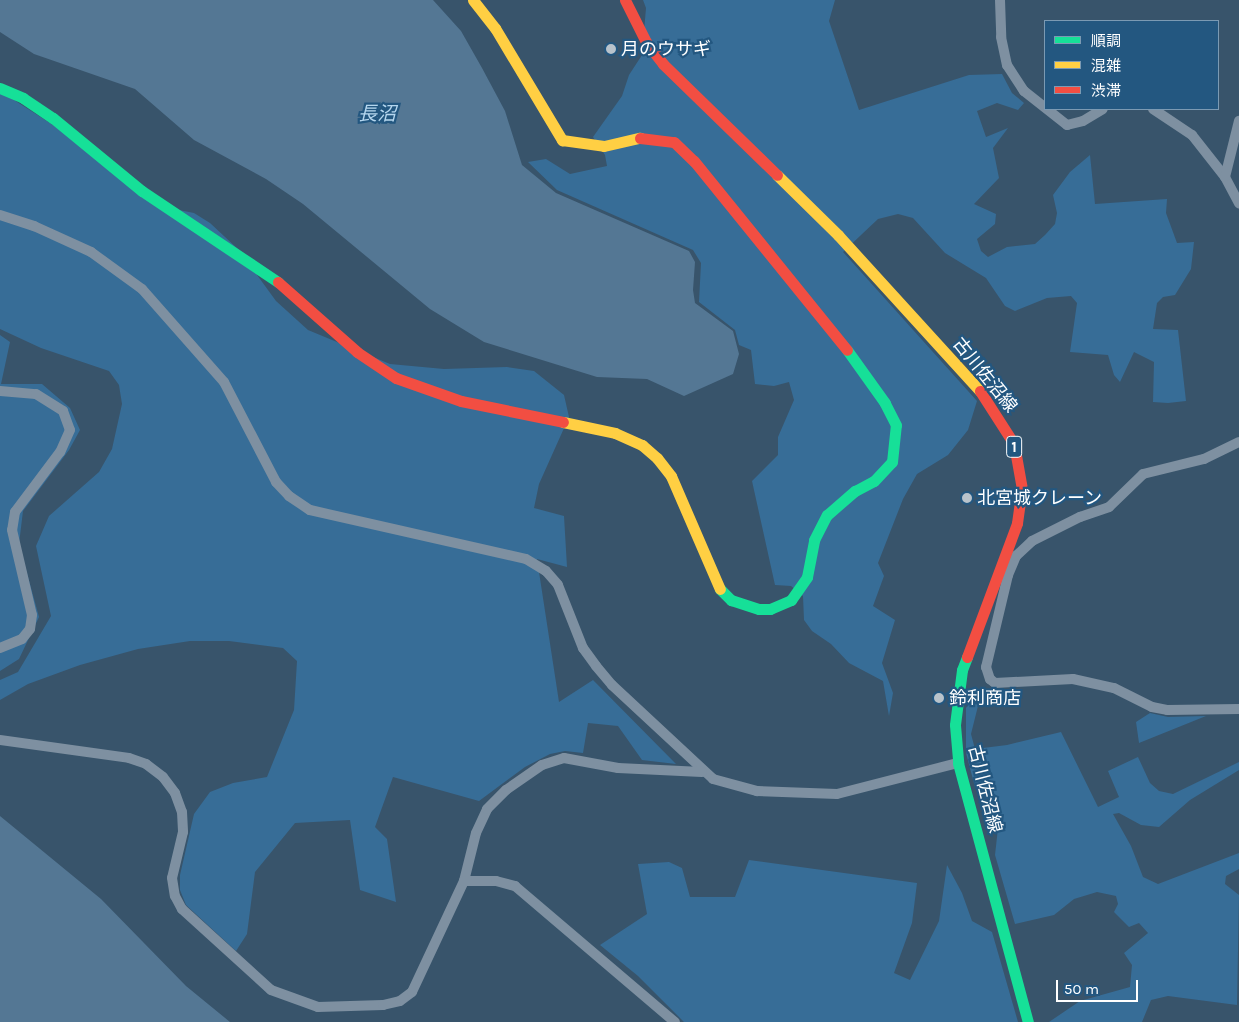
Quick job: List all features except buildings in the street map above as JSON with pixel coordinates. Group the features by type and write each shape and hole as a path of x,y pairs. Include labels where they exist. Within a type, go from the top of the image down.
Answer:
{"street":[{"path":"0,88 23,98 53,118 142,191 266,271 357,352 396,378 461,402 615,433 642,446 657,458 671,476 718,587 731,600 745,607 770,609 791,600 808,578 814,540 827,515 855,491 882,475 892,462 896,425 885,403 859,364 694,161 674,142 659,138 628,138 604,146 573,144 562,140 554,131 495,28 473,0"},
{"name":"古川佐沼線","path":"625,0 646,42 677,80 831,228 998,415 1014,444 1022,489 1017,523 1004,573 958,690 954,725 958,763 1028,1022"},
{"path":"1000,0 1001,37 1007,65 1024,91 1044,110"},
{"path":"1045,110 1067,125 1083,121 1101,110"},
{"path":"1154,110 1192,135 1225,177 1239,203"},
{"path":"1225,177 1239,121"},
{"path":"0,215 34,226 91,252 142,289 224,382 276,482 289,496 310,510 526,559 546,571 558,585 584,648 596,666 702,772"},
{"path":"0,391 36,394 62,411 70,430 60,452 15,512 12,530 32,616 30,629 22,639 0,648"},
{"path":"1239,442 1204,459 1143,474 1109,507 1080,517 1032,541 1016,556 1004,573 986,667 990,679 995,683 1073,679 1114,688 1152,707 1167,710 1239,709"},
{"path":"0,740 129,758 146,764 163,777 175,793 182,812 183,832 172,878 175,896 182,909 257,980 290,999 318,1006 383,1005 400,1001 412,992 420,980 464,881 476,833 487,809 506,790 542,765 564,758 618,768 702,772 743,789 837,794 958,763"},
{"path":"464,881 496,881 515,886 675,1022"}],"shaded area":[{"path":"643,0 835,0 829,21 859,110 969,75 1002,74 1012,93 1024,103 1018,110 997,103 977,111 986,137 1008,128 993,148 999,178 974,204 996,214 995,224 977,239 981,251 988,257 1007,247 1035,244 1045,235 1055,224 1057,213 1053,195 1070,172 1090,155 1095,204 1167,199 1166,213 1177,243 1194,242 1191,269 1175,295 1163,297 1157,303 1153,329 1178,330 1186,401 1168,403 1153,402 1154,362 1134,352 1120,382 1114,375 1108,355 1070,352 1077,303 1071,296 1047,298 1015,311 1005,306 986,278 945,253 913,218 898,214 878,219 843,252 977,401 968,430 948,455 917,474 903,499 878,563 884,576 873,606 895,620 882,663 893,693 889,716 883,681 849,663 831,644 812,631 804,620 803,596 791,586 775,585 752,481 778,455 778,437 794,400 789,382 774,386 755,384 751,350 739,345 735,330 699,302 701,263 693,250 557,190 528,162 546,159 570,174 607,166 605,155 593,137 622,96 629,75 642,55 646,8"},
{"path":"0,91 106,159 169,208 194,213 210,223 239,250 276,301 308,330 390,364 444,369 507,367 534,371 564,395 569,417 539,484 534,508 564,516 567,567 537,559 559,702 593,680 676,764 642,760 618,726 588,723 583,753 565,751 550,754 525,767 479,801 393,777 375,827 387,839 396,902 360,890 350,820 295,823 255,872 247,934 236,951 186,905 180,890 180,875 194,814 210,792 233,783 267,777 294,710 297,661 283,648 229,641 190,641 138,649 80,665 28,684 0,700 0,680 18,672 51,616 36,546 49,516 99,472 112,449 122,404 119,385 109,371 41,348 0,329"},
{"path":"0,335 10,342 1,384 42,384 70,408 80,430 69,450 23,511 19,544 39,617 19,659 0,671"},
{"path":"994,693 1017,693 1018,699 1002,703 991,698 979,702 971,734 975,749 1007,745 1061,732 1098,807 1119,797 1108,771 1138,757 1150,783 1159,791 1173,794 1239,762 1239,770 1190,800 1159,827 1141,825 1119,813 1113,814 1131,846 1143,877 1158,884 1239,853 1239,869 1226,876 1225,884 1239,895 1237,1005 1168,996 1151,1000 1142,1022 1049,1022 1080,1001 1130,987 1132,965 1124,953 1148,933 1139,923 1129,927 1114,912 1118,904 1116,896 1097,892 1074,899 1054,915 1015,924 995,855 998,828 986,788 975,787 966,753 966,708 972,699"},
{"path":"1150,713 1168,717 1206,716 1139,743 1136,722"},
{"path":"749,860 917,883 912,923 894,973 910,980 939,921 947,865 962,893 972,921 992,932 1018,1022 684,1022 638,976 600,945 647,914 638,864 669,862 682,868 690,897 735,897"}],"water":[{"name":"長沼","path":"0,0 433,0 461,31 482,68 505,111 522,165 556,193 689,251 695,262 693,290 695,303 733,331 739,354 733,374 684,396 647,379 597,377 484,342 430,309 303,204 266,179 194,140 135,89 34,54 0,32"},
{"path":"0,816 101,899 186,986 230,1022 0,1022"}],"traffic: fast":[{"path":"0,88 23,98 53,118 142,191 278,282"},
{"path":"720,589 731,600 759,609 770,609 791,600 807,577 814,540 827,515 855,491 874,481 892,462 896,425 885,403 847,350"},
{"path":"967,657 962,670 955,725 958,763 1028,1022"}],"traffic: slow":[{"path":"473,0 495,28 562,140 604,146 640,138"},
{"path":"777,175 838,235 980,391"},
{"path":"563,422 615,433 642,445 657,458 671,476 720,589"}],"traffic: jam":[{"path":"625,0 646,42 663,64 777,175"},
{"path":"640,138 674,142 694,161 847,350"},
{"path":"278,282 357,352 396,378 461,401 563,422"},
{"path":"967,657 1017,523 1022,489 1014,444 980,391"}],"place":[{"name":"月のウサギ","path":"611,49"},
{"name":"北宮城クレーン","path":"967,498"},
{"name":"鈴利商店","path":"939,698"}]}
